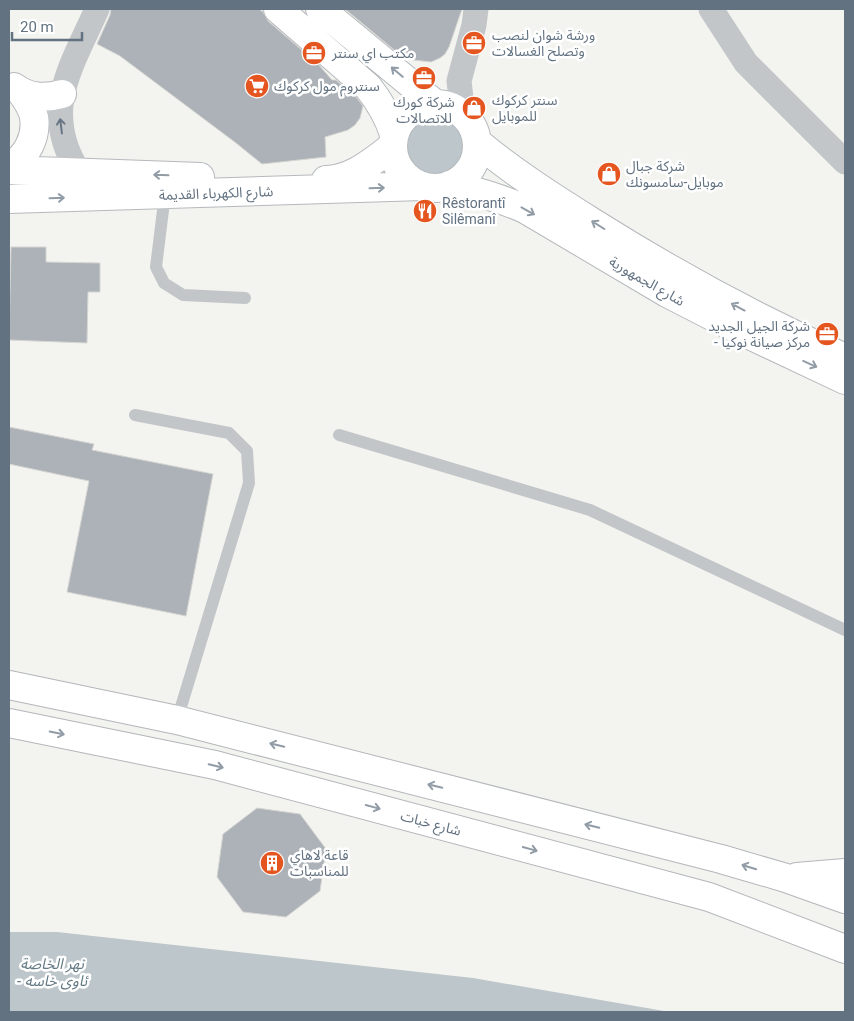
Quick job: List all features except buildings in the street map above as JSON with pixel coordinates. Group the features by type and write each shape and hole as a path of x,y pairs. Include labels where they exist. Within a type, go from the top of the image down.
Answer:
{"street":[{"path":"78,172 69,158 62,134 60,110 67,78 97,9"},
{"path":"278,9 368,87 379,101 388,117 395,160 411,180 436,186 461,178 470,168 475,156 477,142 475,132 463,115 455,108 434,103 320,9"},
{"path":"463,115 459,81 474,25 476,9"},
{"path":"711,9 746,63 845,162"},
{"path":"15,87 42,98 62,94"},
{"path":"9,166 23,155 30,143 34,130 34,116 30,103 15,87"},
{"path":"393,140 400,121 409,112 421,106 434,103"},
{"name":"شارع الكهرباء القديمة","path":"9,170 338,180 352,175 393,140"},
{"name":"شارع الجمهورية","path":"477,142 498,160 544,192 633,248 761,319 845,358"},
{"name":"شارع الكهرباء القديمة","path":"9,199 436,186"},
{"name":"شارع الجمهورية","path":"436,186 475,190 501,198 525,209 667,293 747,334 845,380"},
{"path":"9,686 177,720 722,859 786,878 845,899"},
{"name":"شارع خبات","path":"9,723 215,765 709,897 845,949"},
{"path":"786,878 845,873"}],"lane":[{"path":"165,194 156,267 164,283 183,295 245,298"},
{"path":"135,415 229,433 247,451 249,483 177,720"},
{"path":"339,435 590,510 845,630"}],"water":[{"path":"436,114 448,116 459,123 466,134 468,146 466,158 459,169 448,176 436,178 424,176 413,169 406,158 404,146 406,134 413,123 424,116"},
{"name":"نهر الخاصة - ئاوی خاسە","path":"9,932 57,932 473,978 670,1012 9,1012"}],"place":[{"name":"ورشة شوان لنصب وتصلح الغسالات","path":"474,43"},
{"name":"مكتب اي سنتر","path":"314,53"},
{"name":"شركة كورك للاتصالات","path":"424,78"},
{"name":"سنتروم مول كركوك","path":"257,86"},
{"name":"سنتر كركوك للموبايل","path":"474,108"},
{"name":"شركة جبال موبايل-سامسونك","path":"609,174"},
{"name":"Rêstorantî Silêmanî","path":"425,211"},
{"name":"شركة الجيل الجديد - مركز صيانة نوكيا","path":"827,334"},
{"name":"قاعة لاهاي للمناسبات","path":"272,863"}]}
